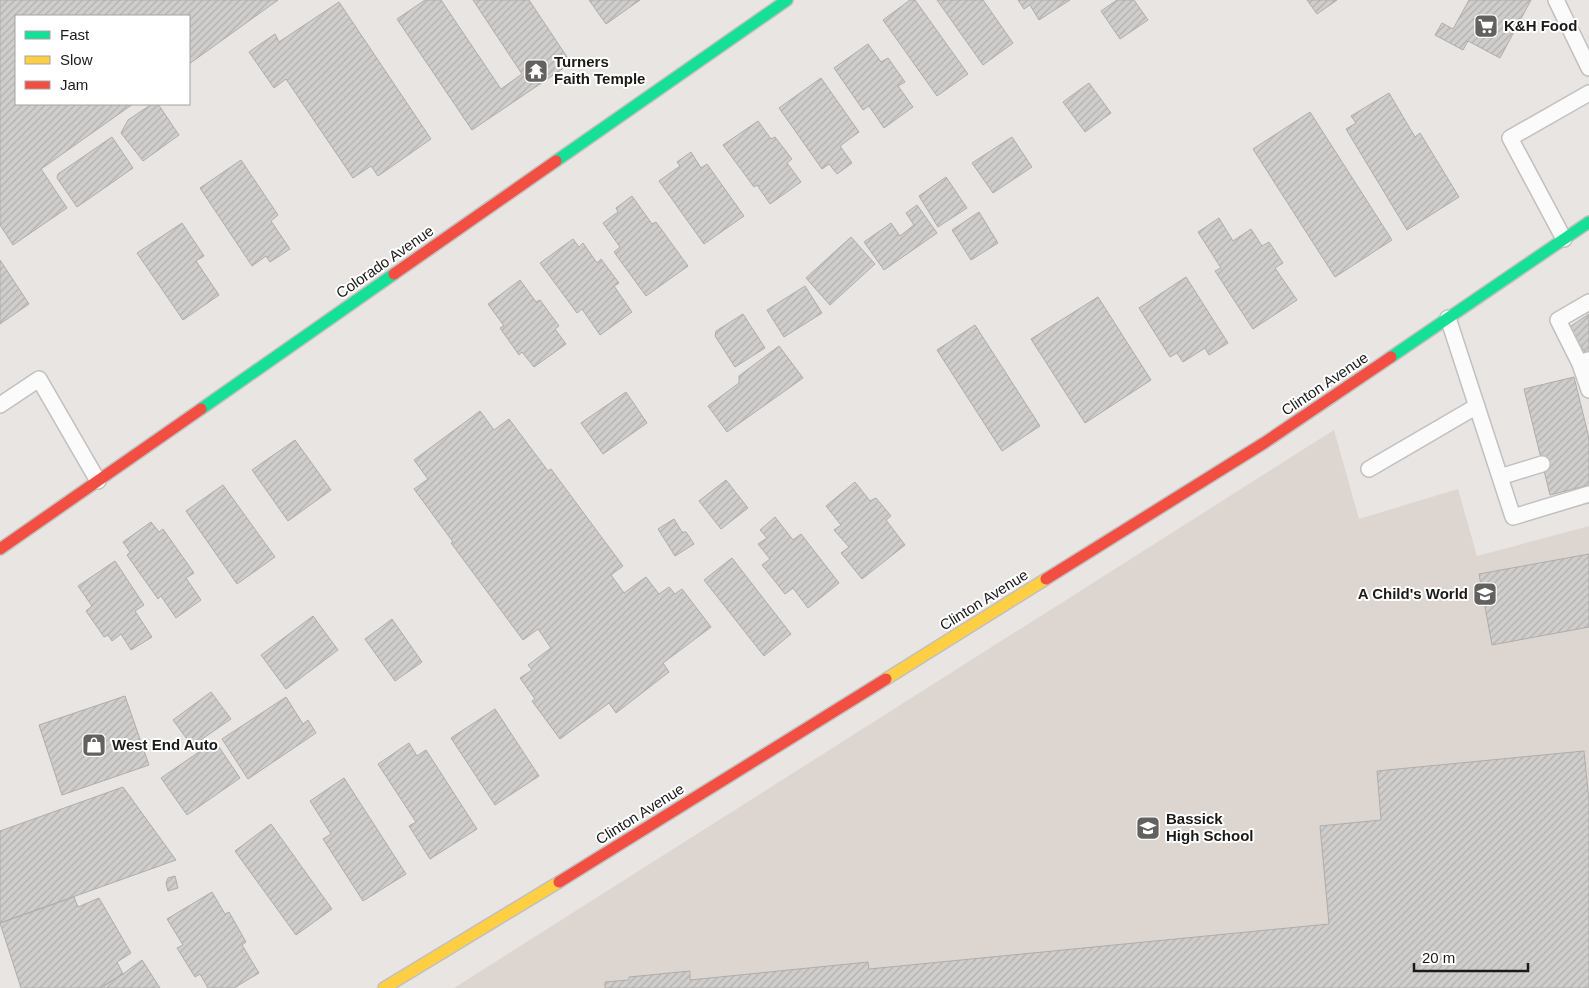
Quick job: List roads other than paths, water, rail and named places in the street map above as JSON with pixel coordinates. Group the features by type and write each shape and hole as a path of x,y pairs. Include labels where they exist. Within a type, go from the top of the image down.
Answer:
{"street":[{"name":"Colorado Avenue","path":"0,549 788,0"},
{"name":"Clinton Avenue","path":"384,988 561,881 1264,443 1589,222"}],"lane":[{"path":"1556,0 1589,68"},
{"path":"1564,239 1510,138 1589,93"},
{"path":"1589,302 1558,320 1585,362 1589,390"},
{"path":"1448,318 1514,517 1589,494"},
{"path":"0,405 38,379 98,481"},
{"path":"1369,470 1477,406"},
{"path":"1500,477 1542,464"}],"place":[{"name":"K&H Food","path":"1486,26"},
{"name":"Turners Faith Temple","path":"536,71"},
{"name":"A Child's World","path":"1485,594"},
{"name":"West End Auto","path":"94,745"},
{"name":"Bassick High School","path":"1148,828"}]}
